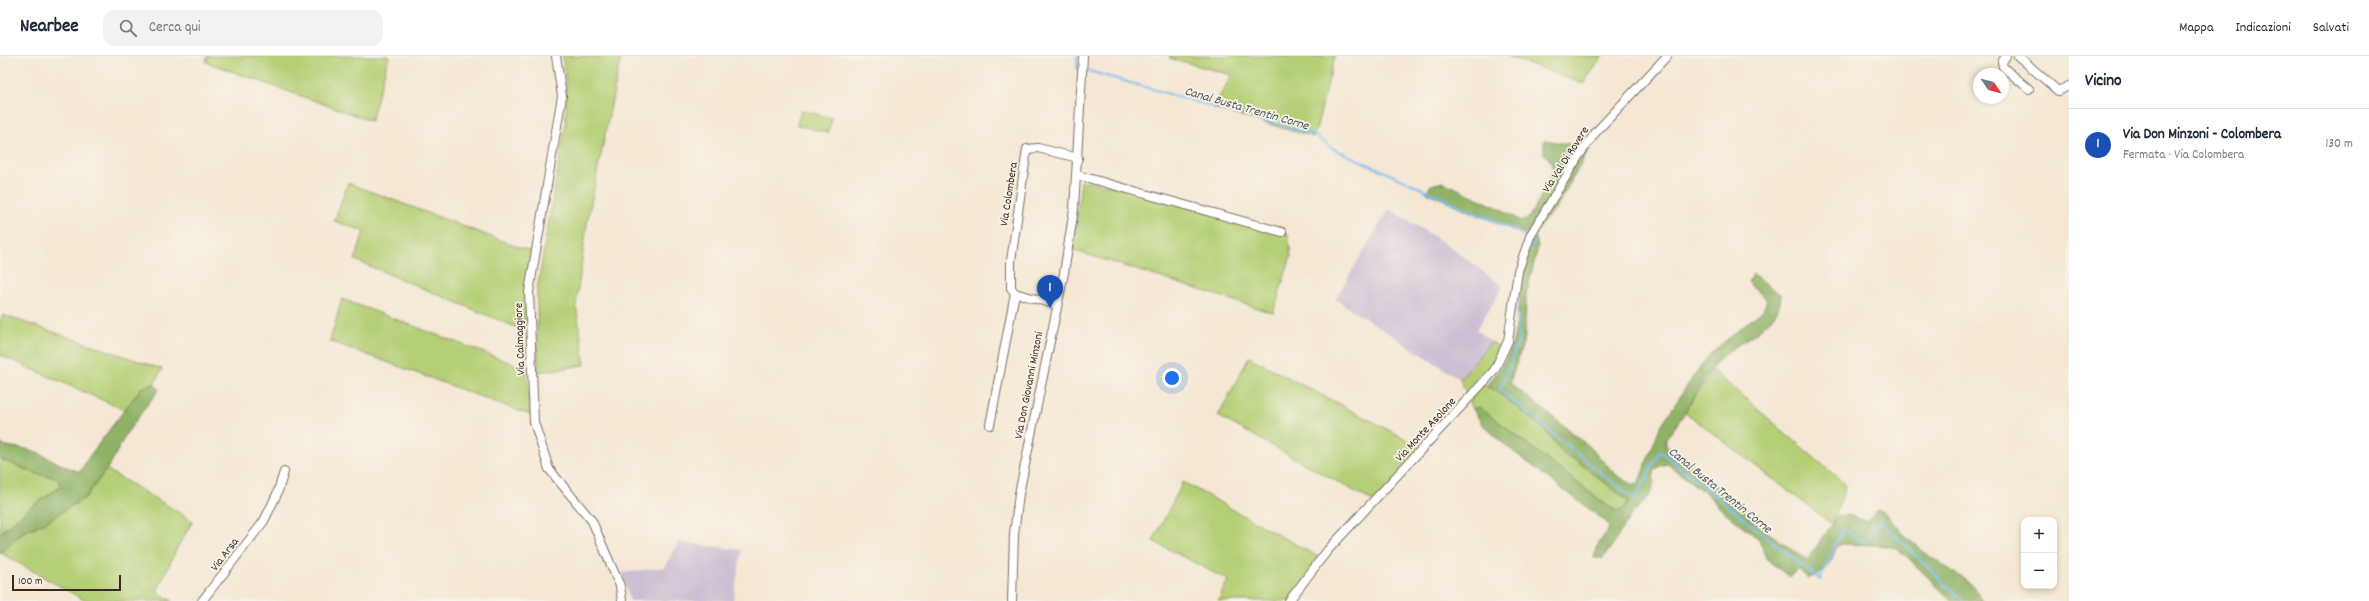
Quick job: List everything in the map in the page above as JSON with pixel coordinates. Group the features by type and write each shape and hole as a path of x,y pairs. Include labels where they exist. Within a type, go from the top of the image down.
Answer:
{"street":[{"name":"Via Calmaggiore","path":"556,56 562,96 529,292 534,422 550,469 592,520 620,586 622,601"},
{"name":"Via Don Giovanni Minzoni","path":"1012,601 1014,534 1018,501 1070,241 1077,175 1084,56"},
{"name":"Via Val Di Rovere","path":"1525,246 1578,157 1596,132 1667,56"},
{"path":"2006,56 2002,62 2003,67 2029,89"},
{"path":"2018,56 2058,91 2069,86"},
{"name":"Via Colombera","path":"990,425 1015,293 1011,288 1011,261 1027,149 1038,148 1078,158"},
{"path":"1077,175 1282,232"},
{"name":"Via Monte Asolone","path":"1289,601 1327,551 1494,372 1508,341 1518,271 1525,246"},
{"path":"1015,293 1057,305"},
{"name":"Via Arsa","path":"202,601 264,521 284,472"}],"shaded area":[{"path":"1389,209 1448,245 1503,287 1476,330 1491,342 1460,379 1335,299"},
{"path":"678,542 742,550 733,601 630,601 622,573 665,567"}],"green space":[{"path":"207,56 389,56 371,121 206,62"},
{"path":"562,56 621,56 587,223 576,305 585,365 538,372 537,290 566,121 566,82"},
{"path":"1170,56 1335,56 1314,137 1213,108 1232,75 1169,58"},
{"path":"1508,56 1603,56 1583,84"},
{"path":"801,110 832,118 828,133 797,125"},
{"path":"1544,140 1587,147 1586,155 1554,211 1542,223 1535,235 1538,247 1526,295 1525,337 1510,383 1585,443 1618,476 1633,485 1638,484 1660,427 1697,371 1712,352 1763,310 1767,300 1748,282 1753,274 1781,295 1780,305 1768,323 1730,350 1714,366 1706,376 1674,429 1666,438 1666,446 1732,498 1766,531 1807,560 1838,516 1848,515 1866,521 1878,510 1884,512 1908,539 1923,551 1974,586 1982,601 1952,601 1896,548 1879,545 1841,544 1836,548 1831,561 1819,575 1807,578 1798,569 1790,577 1767,560 1759,539 1722,510 1707,494 1667,464 1657,468 1654,474 1650,494 1632,514 1607,553 1603,558 1594,558 1596,548 1609,528 1606,522 1506,446 1482,424 1473,409 1479,407 1605,504 1616,511 1623,510 1628,502 1623,497 1576,460 1565,455 1542,427 1499,393 1487,386 1497,373 1510,350 1517,322 1524,266 1533,239 1426,192 1431,185 1443,182 1503,210 1520,221 1527,220 1539,201 1553,169 1550,160 1544,154"},
{"path":"1081,181 1122,187 1288,234 1291,256 1273,313 1073,250"},
{"path":"348,183 532,252 526,289 525,331 355,260 364,231 334,221"},
{"path":"342,299 527,369 530,415 330,341"},
{"path":"3,315 162,369 154,384 141,388 125,410 0,355 0,321"},
{"path":"1491,342 1503,349 1497,361 1480,383 1499,393 1542,427 1565,455 1576,460 1623,497 1628,502 1623,510 1616,511 1605,504 1479,407 1473,409 1460,379"},
{"path":"1249,357 1427,450 1376,503 1218,416"},
{"path":"1712,370 1846,485 1832,524 1685,412"},
{"path":"154,384 159,389 126,434 111,463 86,497 46,522 24,532 0,554 0,533 31,507 61,486 57,478 37,474 0,459 0,444 37,452 80,472 88,458 141,388"},
{"path":"0,459 37,474 57,478 61,486 31,507 0,533"},
{"path":"106,469 193,521 178,546 157,591 172,601 86,601 1,553 24,532 46,522 86,497"},
{"path":"1183,482 1322,559 1293,601 1218,601 1228,580 1153,541"}],"waterway":[{"name":"Canal Busta Trentin Corne","path":"1077,56 1077,68 1080,69"},
{"name":"Canal Busta Trentin Corne","path":"1085,70 1314,135 1332,148 1525,235"},
{"name":"Canal Busta Trentin Corne","path":"1529,251 1535,241"},
{"name":"Canal Busta Trentin Corne","path":"1519,291 1526,261"},
{"name":"Canal Busta Trentin Corne","path":"1517,308 1519,339 1500,391 1635,500 1660,451 1820,580 1843,529 1864,543 1880,521 1963,601"}],"place":[{"name":"Via Don Minzoni - Colombera","path":"1050,308"}]}
